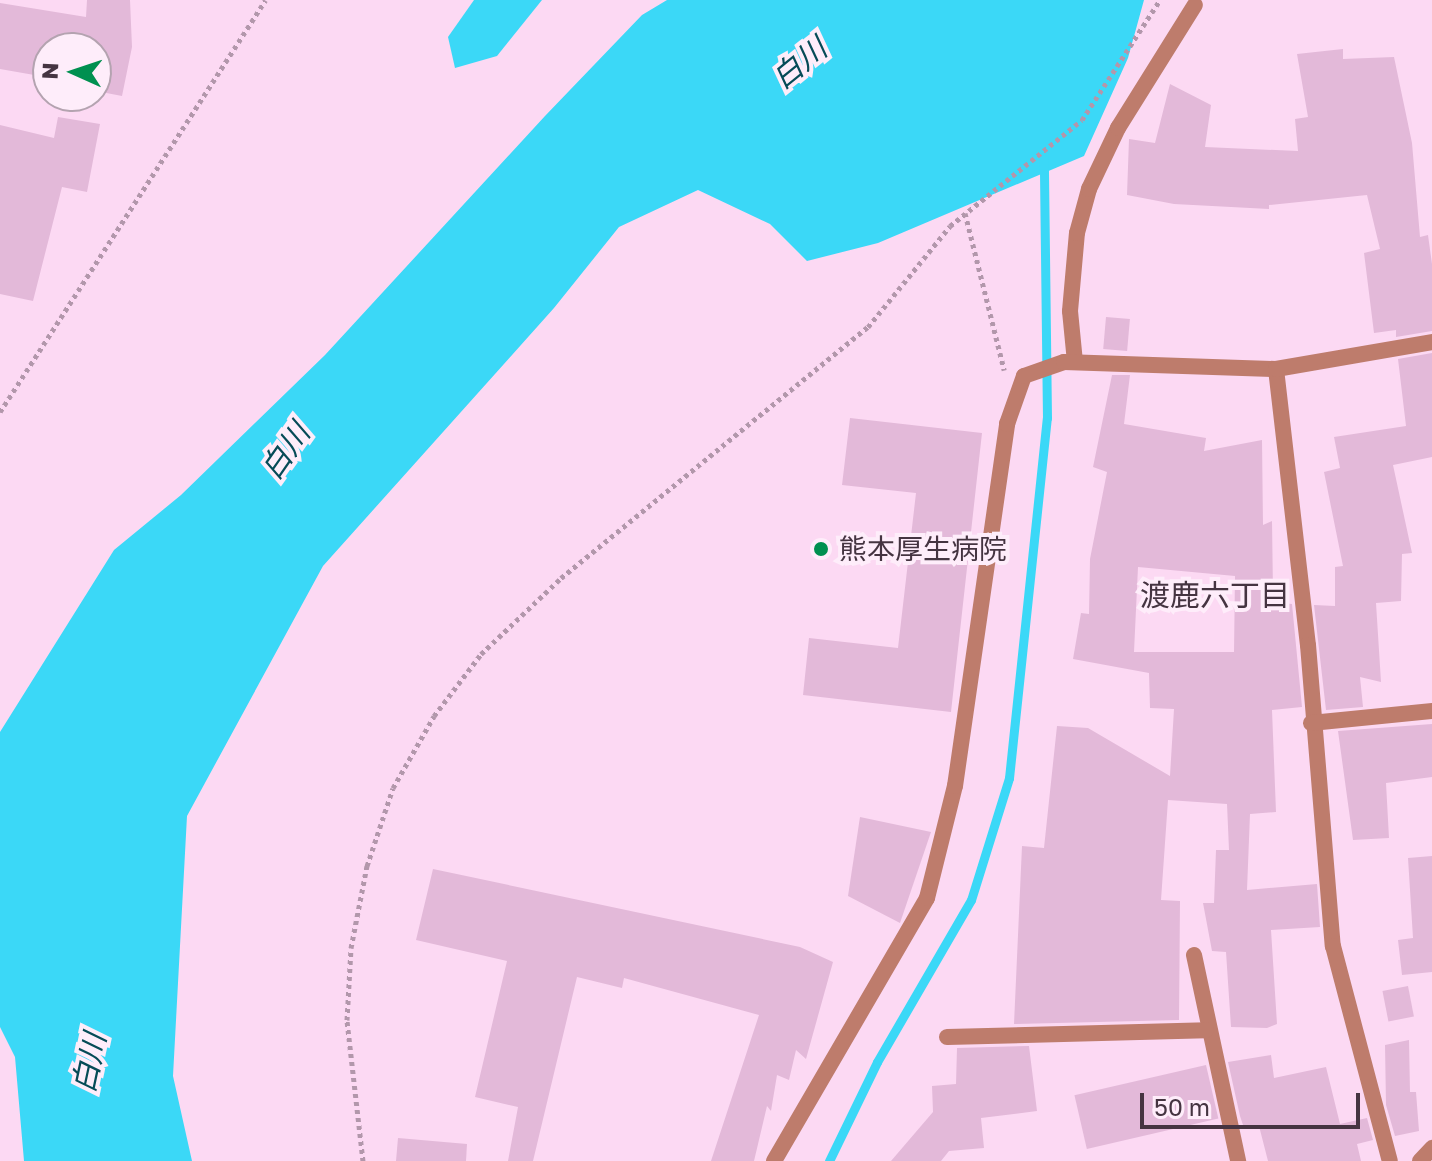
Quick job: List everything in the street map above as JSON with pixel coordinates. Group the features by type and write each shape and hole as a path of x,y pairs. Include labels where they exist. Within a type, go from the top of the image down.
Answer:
{"street":[{"path":"1070,362 1070,311 1077,233 1089,189 1118,128 1195,5"},
{"path":"774,1161 927,898 955,786 1007,424 1024,376 1070,362 1276,369 1432,342"},
{"path":"1276,369 1308,645 1311,723 1333,946 1390,1161"},
{"path":"1311,723 1432,711"},
{"path":"1194,955 1206,1030 1238,1161"},
{"path":"947,1037 1206,1030"},
{"path":"1420,1161 1432,1148"}],"path":[{"path":"0,412 266,0"},
{"path":"363,1161 347,1020 351,948 367,866 393,788 434,716 481,654 561,578 868,327 965,213 1082,120 1160,0"},
{"path":"965,213 1001,365 1017,396"}],"water":[{"path":"474,0 542,0 497,56 455,68 448,37"},
{"name":"白川","path":"667,0 1144,0 1128,58 1084,156 878,243 807,261 770,224 698,190 619,227 554,308 323,566 187,816 173,1076 192,1161 24,1161 15,1057 0,1027 0,732 114,550 181,495 325,355 642,15"}],"building":[{"path":"87,0 130,0 132,47 122,96 112,94 112,32 32,32 32,75 0,69 0,3 86,17"},
{"path":"1343,49 1343,59 1394,57 1412,143 1420,237 1428,235 1432,264 1432,331 1396,337 1396,330 1374,333 1364,253 1380,249 1367,195 1269,205 1269,209 1174,204 1127,195 1129,139 1155,143 1170,84 1211,105 1205,147 1298,151 1295,119 1308,117 1297,54"},
{"path":"58,117 100,124 87,192 62,187 33,301 0,294 0,125 54,138"},
{"path":"1106,317 1130,319 1127,351 1103,349"},
{"path":"1432,353 1432,457 1393,465 1412,553 1402,554 1401,601 1376,603 1381,682 1360,677 1363,707 1326,710 1314,605 1335,606 1335,567 1343,566 1324,472 1340,468 1334,437 1406,426 1398,359"},
{"path":"1112,375 1130,375 1124,424 1206,438 1204,451 1262,440 1263,525 1272,521 1273,593 1281,594 1281,603 1292,604 1302,707 1272,710 1276,812 1250,814 1247,890 1317,884 1320,927 1271,930 1277,1024 1267,1028 1231,1027 1226,952 1212,951 1203,903 1214,903 1216,850 1229,850 1227,804 1168,800 1161,900 1180,901 1179,1020 1014,1024 1022,846 1044,848 1057,726 1088,728 1170,776 1174,709 1150,708 1149,673 1073,659 1081,613 1089,614 1090,559 1107,472 1093,467","holes":["1138,567 1235,576 1234,652 1134,652"]},
{"path":"850,418 982,433 951,712 803,695 809,638 898,648 916,493 842,485"},
{"path":"1432,724 1432,777 1386,783 1389,838 1353,840 1338,731"},
{"path":"860,817 931,832 900,923 848,896"},
{"path":"1432,856 1432,972 1402,975 1398,940 1413,938 1408,858"},
{"path":"433,869 800,947 833,962 806,1059 796,1050 789,1080 777,1075 771,1111 767,1106 754,1161 711,1161 759,1015 624,978 622,988 577,977 533,1161 508,1161 518,1107 475,1097 507,961 416,940"},
{"path":"1408,986 1414,1016 1388,1021 1382,991"},
{"path":"1409,1040 1410,1092 1416,1092 1419,1131 1395,1136 1386,1105 1385,1045"},
{"path":"1029,1046 1037,1111 981,1118 984,1148 949,1151 941,1161 891,1161 933,1112 932,1086 956,1084 957,1048"},
{"path":"1271,1055 1274,1078 1326,1067 1340,1124 1367,1118 1373,1140 1357,1144 1361,1161 1268,1161 1259,1126 1244,1128 1228,1062"},
{"path":"1206,1065 1218,1119 1087,1149 1074,1095"},
{"path":"398,1138 467,1144 466,1161 396,1161"}],"waterway":[{"path":"829,1161 877,1062 971,900 1009,778 1047,418 1044,159"}],"place":[{"name":"熊本厚生病院","path":"821,549"}],"district":[{"name":"渡鹿六丁目","path":"1215,595"}]}
